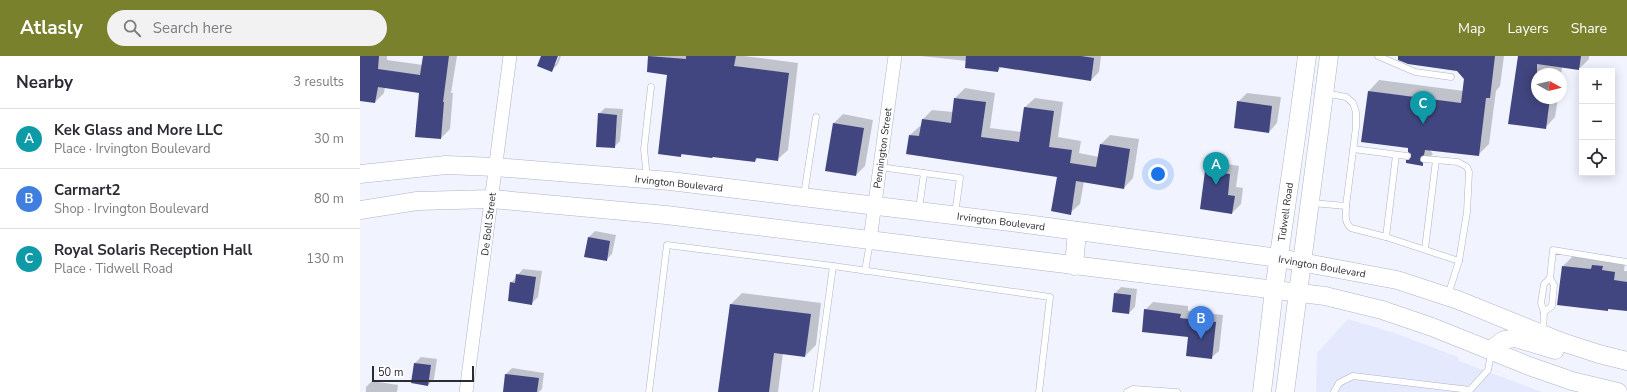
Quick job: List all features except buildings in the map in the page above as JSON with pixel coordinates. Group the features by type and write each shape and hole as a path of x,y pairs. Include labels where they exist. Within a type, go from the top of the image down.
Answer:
{"main road":[{"name":"Tidwell Road","path":"1262,392 1274,290 1298,131 1307,56"},
{"path":"1287,387 1297,293 1329,56"},
{"path":"1303,80 1324,88"},
{"name":"Irvington Boulevard","path":"360,174 446,166 495,166 648,179 955,215 1279,258 1397,280 1447,297 1599,354 1627,361"},
{"path":"360,210 417,201 492,199 666,215 1324,296 1382,310 1432,327 1529,366 1572,381 1618,392"},
{"path":"1074,266 1077,232"},
{"path":"1491,350 1504,340 1515,338 1554,350 1599,354"},
{"path":"1257,392 1265,363"}],"street":[{"name":"De Boll Street","path":"466,392 510,56"},
{"name":"Pennington Street","path":"870,240 895,56"}],"lane":[{"path":"1378,56 1415,72 1451,77"},
{"path":"648,179 644,149 651,87"},
{"path":"1324,88 1346,97 1352,103 1356,112 1345,219 1348,225 1351,228 1386,237 1459,261"},
{"path":"803,197 816,117"},
{"path":"1353,149 1407,156"},
{"path":"1386,237 1396,155"},
{"path":"1424,159 1458,162 1467,166 1469,172 1467,212 1459,261 1447,297"},
{"path":"1425,249 1436,160"},
{"path":"880,167 960,178 955,215"},
{"path":"919,211 924,173"},
{"path":"1309,202 1346,206"},
{"path":"865,271 870,240"},
{"path":"649,392 667,246 833,266 1050,297 1039,392"},
{"path":"1544,312 1552,306 1554,285 1550,278 1553,250 1627,262"},
{"path":"816,392 833,266"},
{"path":"1543,334 1544,312 1541,303 1544,284 1550,278"},
{"path":"1334,392 1339,383 1353,376 1470,390 1488,370 1491,350"},
{"path":"1127,392 1133,389 1178,392"}],"shaded area":[{"path":"1348,319 1397,334 1458,357 1459,361 1542,392 1316,392 1317,353"}],"place":[{"name":"Royal Solaris Reception Hall","path":"1423,124"},
{"name":"Kek Glass and More LLC","path":"1216,185"},
{"name":"Carmart2","path":"1201,339"}]}
